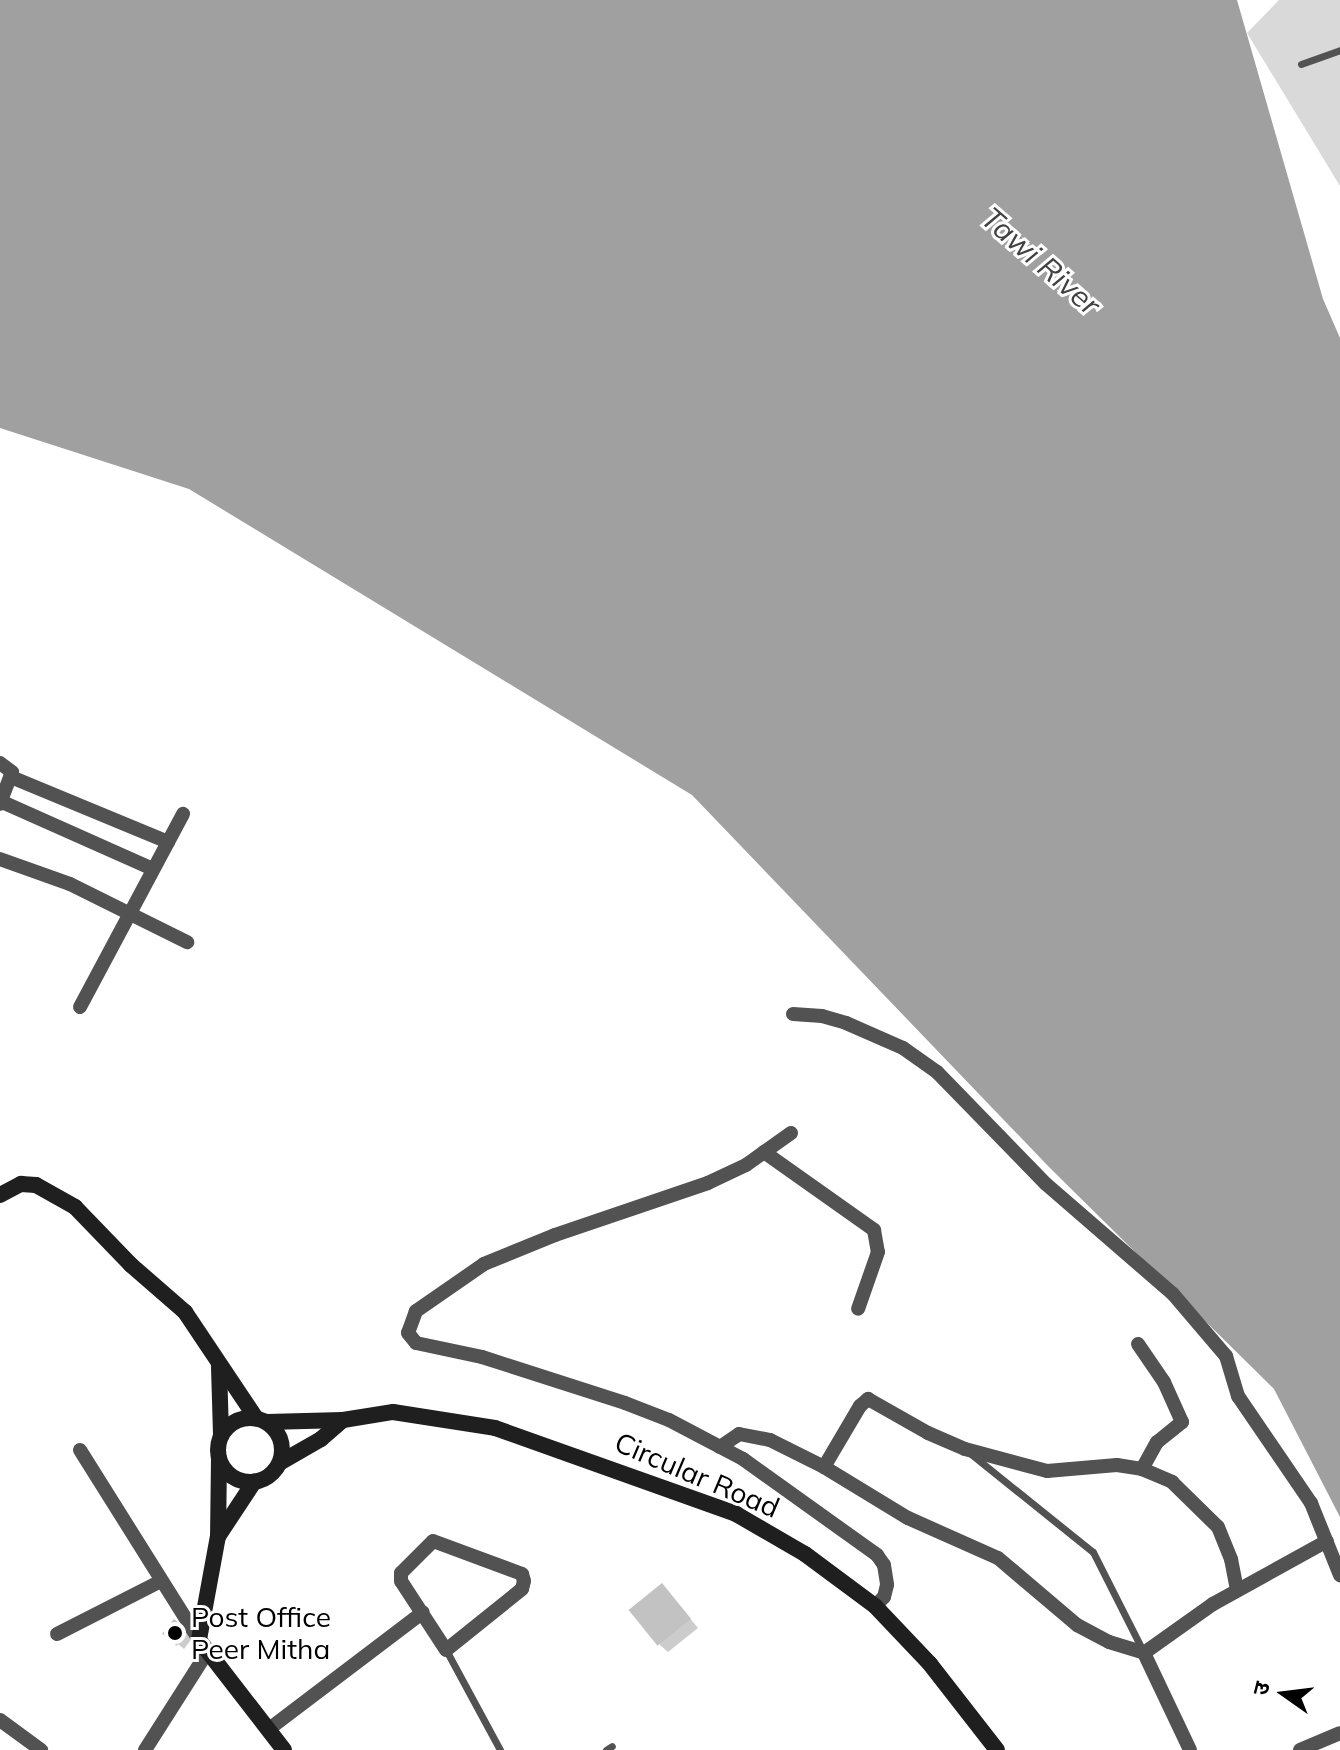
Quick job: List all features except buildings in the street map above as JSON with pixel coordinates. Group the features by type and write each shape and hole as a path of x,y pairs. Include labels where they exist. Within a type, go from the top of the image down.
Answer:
{"main road":[{"path":"0,1195 21,1184 36,1185 75,1207 185,1312 209,1342 218,1362 281,1440 281,1462"},
{"path":"218,1362 222,1401 218,1536 204,1646 284,1750"},
{"name":"Circular Road","path":"262,1420 343,1420 393,1412 495,1428 697,1498 761,1526 875,1606 930,1664 997,1750"},
{"path":"221,1436 234,1421 262,1420"},
{"path":"219,1458 232,1477 254,1482 265,1479 281,1462 321,1439 343,1420"},
{"path":"218,1536 254,1482"}],"street":[{"path":"0,763 10,768 11,777 0,802 153,869"},
{"path":"11,777 168,842"},
{"path":"80,1007 183,814"},
{"path":"0,859 70,884 187,942"},
{"path":"793,1014 822,1016 846,1023 903,1048 937,1072 1046,1184 1173,1294 1226,1356 1238,1396 1298,1481 1340,1575"},
{"path":"791,1133 708,1183 555,1235 484,1264 416,1311 408,1327 416,1343 540,1374 669,1420 720,1447 785,1488 877,1555 884,1565 887,1585 884,1597 875,1606"},
{"path":"764,1152 874,1230 878,1252 858,1309"},
{"path":"1138,1344 1164,1382 1182,1419 1176,1430 1157,1442 1142,1469"},
{"path":"824,1467 860,1406 868,1399 965,1449 1056,1472 1117,1465 1142,1469 1172,1482 1218,1527 1231,1559 1237,1590"},
{"path":"720,1447 732,1437 748,1433 824,1467 908,1518 998,1558 1091,1633 1144,1653 1190,1750"},
{"path":"80,1450 204,1646 145,1750"},
{"path":"438,1541 522,1574 522,1589 446,1650 401,1581 401,1573 428,1543 438,1541"},
{"path":"1144,1653 1237,1590 1327,1541"},
{"path":"57,1634 161,1581"},
{"path":"269,1729 423,1612"},
{"path":"0,1720 41,1750"},
{"path":"1300,1750 1340,1733"}],"lane":[{"path":"1301,64 1340,50"},
{"path":"965,1449 1093,1552 1144,1653"},
{"path":"446,1650 500,1750"}],"shaded area":[{"path":"1279,0 1340,0 1340,186 1247,33"}],"water":[{"name":"Tawi River","path":"0,0 1237,0 1323,299 1340,338 1340,1517 1274,1389 1049,1167 692,795 189,489 0,428"}],"place":[{"name":"Post Office Peer Mitha","path":"175,1633"}]}
